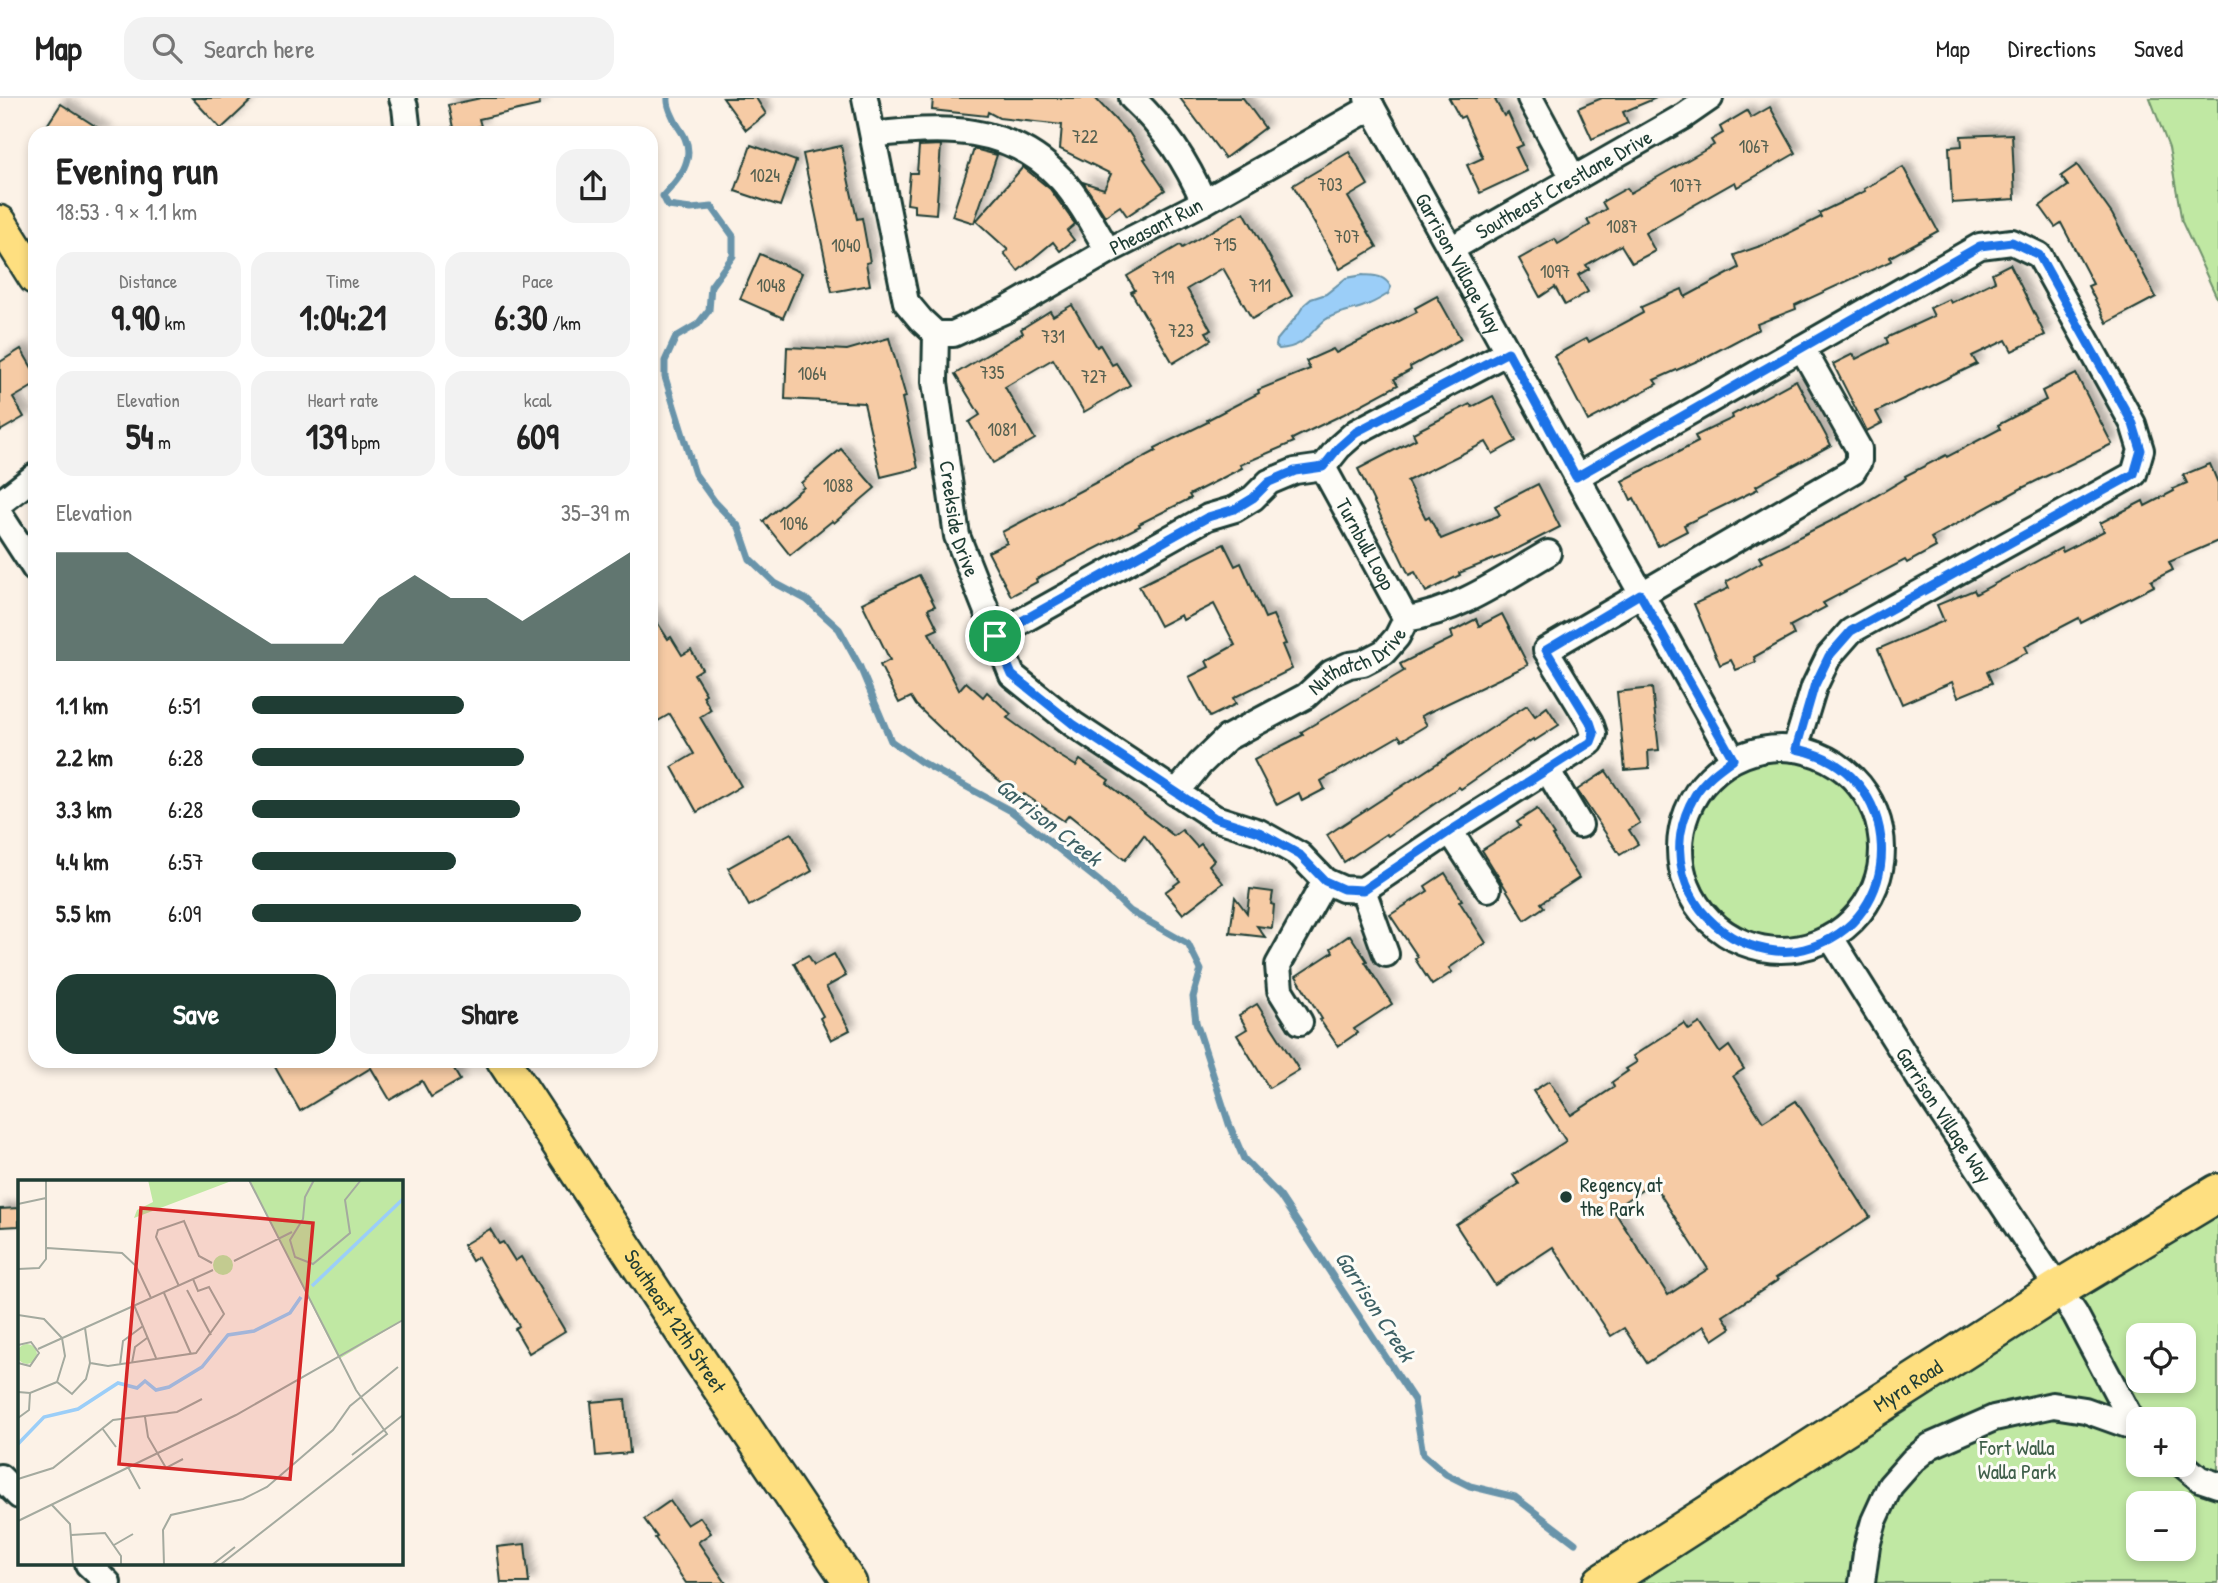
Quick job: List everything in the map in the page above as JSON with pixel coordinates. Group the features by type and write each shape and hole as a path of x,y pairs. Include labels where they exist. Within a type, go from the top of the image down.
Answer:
{"highway":[{"name":"Myra Road","path":"1602,1583 2057,1290 2218,1194"}],"main road":[{"path":"0,222 28,267"},
{"name":"Southeast 12th Street","path":"508,1068 850,1583"}],"street":[{"path":"402,98 407,126"},
{"path":"865,98 906,302 936,334"},
{"path":"1132,98 1174,145 1205,202"},
{"path":"1530,98 1573,178"},
{"name":"Southeast Crestlane Drive","path":"1451,249 1684,116 1710,98"},
{"name":"Pheasant Run","path":"936,334 953,334 1008,309 1108,251 1205,202 1370,102"},
{"name":"Garrison Village Way","path":"1370,102 1733,759"},
{"path":"873,135 932,129 967,131 1014,146 1038,160 1060,179 1084,211 1108,251"},
{"path":"1576,477 1980,246 2012,242 2039,255 2133,424 2141,450 2134,474 1851,631 1829,656 1814,687 1796,749"},
{"name":"Creekside Drive","path":"936,334 935,382 957,536 1012,675 1073,724 1176,793 1215,818 1259,832 1300,855 1325,881"},
{"path":"1300,1022 1280,990 1278,965 1325,881 1343,889 1363,890 1450,831 1591,742 1594,734 1590,722 1546,650 1853,471 1859,460 1860,449 1802,348"},
{"path":"995,636 1208,517 1235,509 1253,498 1269,482 1295,471 1323,467 1356,432 1508,352"},
{"name":"Turnbull Loop","path":"1323,467 1406,619"},
{"path":"0,503 28,481"},
{"path":"0,515 28,558"},
{"name":"Nuthatch Drive","path":"1176,793 1200,764 1227,738 1306,696 1331,673 1349,665 1363,663 1384,652 1397,637 1406,619 1454,607 1549,553"},
{"path":"1786,747 1796,749 1829,760 1848,773 1863,789 1877,817 1883,849 1879,877 1866,906 1848,927 1831,939 1803,949 1776,951 1745,945 1715,927 1701,913 1681,872 1679,851 1684,819 1695,794 1715,771 1733,759 1759,750 1786,747"},
{"path":"1548,771 1580,825"},
{"path":"1450,831 1488,889"},
{"path":"1363,890 1386,954"},
{"name":"Garrison Village Way","path":"1831,939 1922,1083 2075,1314 2126,1408"},
{"path":"1862,1583 1867,1546 1874,1521 1890,1486 1913,1460 1930,1446 1994,1418 2053,1405 2085,1410 2126,1424"},
{"path":"2196,1476 2218,1485"},
{"path":"0,1477 18,1495"},
{"path":"90,1566 108,1583"}],"green space":[{"path":"2150,98 2218,98 2218,300 2182,222 2169,148"},
{"path":"1784,755 1819,762 1848,782 1868,811 1875,846 1868,881 1848,910 1819,930 1784,937 1749,930 1720,910 1700,881 1693,846 1700,811 1720,782 1749,762"},
{"name":"Fort Walla Walla Park","path":"2218,1193 2218,1583 1593,1583"}],"water":[{"path":"1363,275 1386,280 1391,287 1388,294 1365,306 1329,317 1295,346 1279,349 1276,346 1277,340 1311,299 1326,294 1346,278"}],"building":[{"path":"192,98 254,98 224,126 218,126"},
{"path":"481,98 539,98 540,105 479,119 481,126 453,126 448,105"},
{"path":"723,98 756,98 766,114 746,130"},
{"path":"933,98 1095,98 1128,131 1165,190 1127,216 1120,206 1105,216 1083,182 1104,189 1111,174 1060,149 1062,125 999,118 988,112 987,116 932,110"},
{"path":"1180,98 1243,98 1265,128 1225,158"},
{"path":"1449,98 1499,98 1495,100 1504,116 1508,113 1523,145 1516,148 1527,171 1480,193 1467,165 1483,158 1464,116 1460,118"},
{"path":"1602,98 1656,98 1623,112 1628,123 1592,139 1578,108"},
{"path":"61,104 95,126 47,126"},
{"path":"1770,107 1796,153 1737,187 1735,182 1645,233 1655,251 1632,263 1621,245 1586,265 1589,269 1578,275 1588,292 1565,305 1555,287 1540,297 1519,259 1555,239 1558,244 1590,225 1587,220 1606,209 1602,202 1627,188 1630,193 1714,145 1711,140 1723,133 1720,127 1747,111 1751,118"},
{"path":"2012,134 2015,199 1952,203 1949,147 1962,146 1961,136"},
{"path":"751,145 796,161 780,206 735,191"},
{"path":"941,145 936,214 914,212 914,205 907,204 910,173 917,173 919,146"},
{"path":"841,146 857,219 862,218 870,262 866,263 870,285 832,292 803,154"},
{"path":"974,149 997,155 974,223 952,216"},
{"path":"1349,152 1368,185 1348,197 1377,247 1340,269 1293,185"},
{"path":"2077,165 2112,214 2156,297 2107,323 2088,286 2093,284 2061,223 2055,227 2040,206 2068,186 2061,176"},
{"path":"1023,167 1050,189 1075,224 1067,231 1074,240 1060,251 1053,242 1018,271 1004,253 1008,250 976,221"},
{"path":"1903,167 1938,231 1890,257 1891,261 1795,305 1796,309 1757,324 1759,329 1654,380 1657,384 1588,421 1554,356 1587,338 1589,342 1643,313 1641,307 1682,289 1685,297 1739,268 1734,255 1769,243 1821,217 1819,213 1865,191 1864,189"},
{"path":"1244,212 1292,296 1252,319 1223,268 1187,289 1211,330 1206,332 1211,340 1173,363 1131,292 1135,290 1127,276"},
{"path":"760,254 802,273 783,318 740,299"},
{"path":"2010,264 2045,335 2012,351 2006,340 1972,356 1977,364 1876,412 1882,423 1867,431 1833,364 1853,354 1856,359 1888,343 1886,338 1934,316 1930,308 1949,299 1951,303 1995,281 1992,273"},
{"path":"1437,296 1461,339 1410,367 1411,370 1394,379 1398,385 1292,439 1294,442 1240,465 1242,468 1189,495 1191,498 1036,579 1037,582 1011,596 988,552 1007,543 1002,532 1156,451 1155,448 1259,393 1258,390 1310,369 1306,361 1333,349 1336,353 1417,312 1415,308"},
{"path":"1072,305 1097,347 1100,345 1112,365 1116,363 1130,385 1084,412 1053,359 1005,387 1035,439 993,463 969,422 980,415 955,374 1023,333 1021,329 1050,311 1053,316"},
{"path":"889,338 906,397 902,398 918,468 881,477 864,403 785,399 787,347 847,350"},
{"path":"21,349 28,361 28,389 13,398 24,417 0,431 0,362"},
{"path":"2076,374 2112,444 2022,488 1931,538 1936,547 1907,563 1905,560 1823,603 1826,607 1790,626 1794,635 1754,657 1756,662 1736,670 1731,660 1720,665 1694,604 1729,588 1726,582 1762,562 1759,557 1851,511 1906,478 1905,476 2000,429 1998,425 2046,400 2042,391"},
{"path":"1796,380 1831,445 1756,486 1758,489 1684,525 1687,531 1658,546 1634,498 1631,500 1622,481 1698,442 1695,436 1733,418 1732,415"},
{"path":"1493,396 1516,441 1493,454 1486,442 1407,481 1426,519 1429,517 1441,539 1500,515 1495,506 1538,484 1560,527 1509,553 1459,573 1460,575 1426,592 1415,572 1409,575 1358,469 1416,439 1413,433 1470,404 1472,407"},
{"path":"841,449 875,488 834,523 832,521 790,555 763,521 804,487 801,483"},
{"path":"2210,464 2218,483 2218,541 2169,562 2173,570 2151,581 2154,586 2081,623 2079,618 2025,646 2028,652 1987,672 1992,683 1958,697 1952,682 1902,704 1878,649 1944,621 1937,605 1974,590 1976,594 2061,548 2063,552 2104,531 2100,523 2143,501 2145,506 2174,491 2173,489 2187,483 2183,475"},
{"path":"1224,544 1235,566 1241,563 1265,618 1273,615 1286,644 1282,645 1292,669 1233,698 1236,704 1210,717 1189,677 1209,667 1206,661 1235,645 1214,604 1183,620 1181,615 1160,626 1139,586"},
{"path":"919,575 935,606 928,609 938,629 929,633 959,690 966,682 983,697 987,692 1011,714 1007,718 1058,755 1076,766 1080,760 1109,780 1107,783 1174,836 1182,830 1197,847 1201,844 1214,860 1209,865 1223,883 1183,914 1165,892 1180,881 1144,835 1125,860 1069,815 1064,821 1024,794 1021,797 979,765 916,705 911,697 899,703 880,665 890,660 862,603"},
{"path":"1502,614 1528,665 1421,716 1427,725 1402,740 1399,736 1321,781 1325,789 1302,801 1299,793 1277,805 1254,760 1303,735 1301,732 1404,671 1400,664 1453,638 1451,632 1476,619 1479,626"},
{"path":"658,624 668,639 671,637 682,655 691,650 702,669 694,674 706,694 703,696 711,710 700,717 741,786 697,812 672,767 694,754 670,714 658,721"},
{"path":"1652,688 1659,750 1648,751 1649,768 1625,770 1617,692"},
{"path":"1527,705 1535,716 1547,707 1559,725 1534,741 1533,739 1461,789 1459,787 1388,836 1386,834 1344,862 1327,835"},
{"path":"1606,771 1640,823 1629,830 1638,844 1620,855 1577,790"},
{"path":"1537,809 1579,878 1541,903 1544,907 1525,920 1482,850 1520,826 1517,822"},
{"path":"791,833 812,871 749,906 728,868"},
{"path":"1445,873 1486,943 1449,968 1452,972 1432,985 1415,959 1418,957 1390,915 1428,891 1425,886"},
{"path":"1250,889 1273,892 1272,928 1257,926 1265,937 1230,933 1235,897 1247,913"},
{"path":"1350,935 1392,1004 1354,1029 1357,1033 1338,1046 1296,976 1333,952 1331,948"},
{"path":"834,954 846,976 826,987 850,1030 831,1040 820,1018 823,1016 794,963 808,955 814,965"},
{"path":"1257,1004 1299,1070 1269,1088 1237,1035 1247,1029 1239,1015"},
{"name":"Regency at the Park","path":"1684,1023 1689,1030 1700,1023 1720,1053 1729,1046 1744,1069 1733,1076 1763,1122 1796,1101 1870,1217 1723,1316 1731,1328 1713,1340 1704,1326 1647,1363 1624,1328 1611,1336 1553,1247 1495,1285 1456,1225 1519,1184 1513,1175 1566,1141 1533,1091 1549,1081 1571,1115 1614,1087 1612,1082 1637,1062 1633,1056","holes":["1653,1183 1708,1269 1668,1295 1613,1209"]},
{"path":"276,1068 371,1068 300,1111"},
{"path":"371,1068 453,1068 460,1080 431,1097 422,1081 390,1100"},
{"path":"18,1208 18,1226 0,1227 0,1209"},
{"path":"490,1229 499,1244 503,1242 515,1261 521,1257 565,1331 529,1353 515,1329 519,1326 478,1257 472,1261 463,1245"},
{"path":"625,1399 630,1453 596,1456 591,1402"},
{"path":"670,1501 687,1525 700,1517 711,1533 698,1542 726,1583 686,1583 655,1538 657,1537 644,1519"},
{"path":"525,1544 529,1583 501,1583 497,1547"}],"waterway":[{"name":"Garrison Creek","path":"668,98 675,122 688,146 688,155 679,177 663,196 668,206 691,209 712,207 733,236 733,256 711,286 709,310 698,324 676,337 665,361 665,377 695,474 715,502 739,527 750,559 775,583 807,600 839,629 860,667 891,741 921,762 1011,811 1100,882 1130,911 1188,944 1201,970 1193,997 1196,1022 1229,1124 1244,1159 1280,1196 1414,1400 1423,1454 1446,1474 1470,1486 1515,1497 1575,1543"}],"place":[{"name":"Regency at the Park","path":"1566,1197"}],"route":[{"path":"2012,242 2039,255 2133,424 2141,450 2134,474 1851,631 1829,656 1814,687 1796,749 1829,760 1848,773 1863,789 1877,817 1883,849 1879,877 1866,906 1848,927 1831,939 1803,949 1776,951 1745,945 1715,927 1701,913 1691,897 1681,872 1679,851 1684,819 1695,794 1715,771 1733,759 1640,594 1546,650 1590,722 1594,734 1591,742 1450,831 1363,890 1343,889 1325,881 1300,855 1259,832 1215,818 1073,724 1012,675 995,636 1208,517 1235,509 1253,498 1269,482 1295,471 1323,467 1356,432 1508,352 1576,477 1980,246 2012,242"}]}
